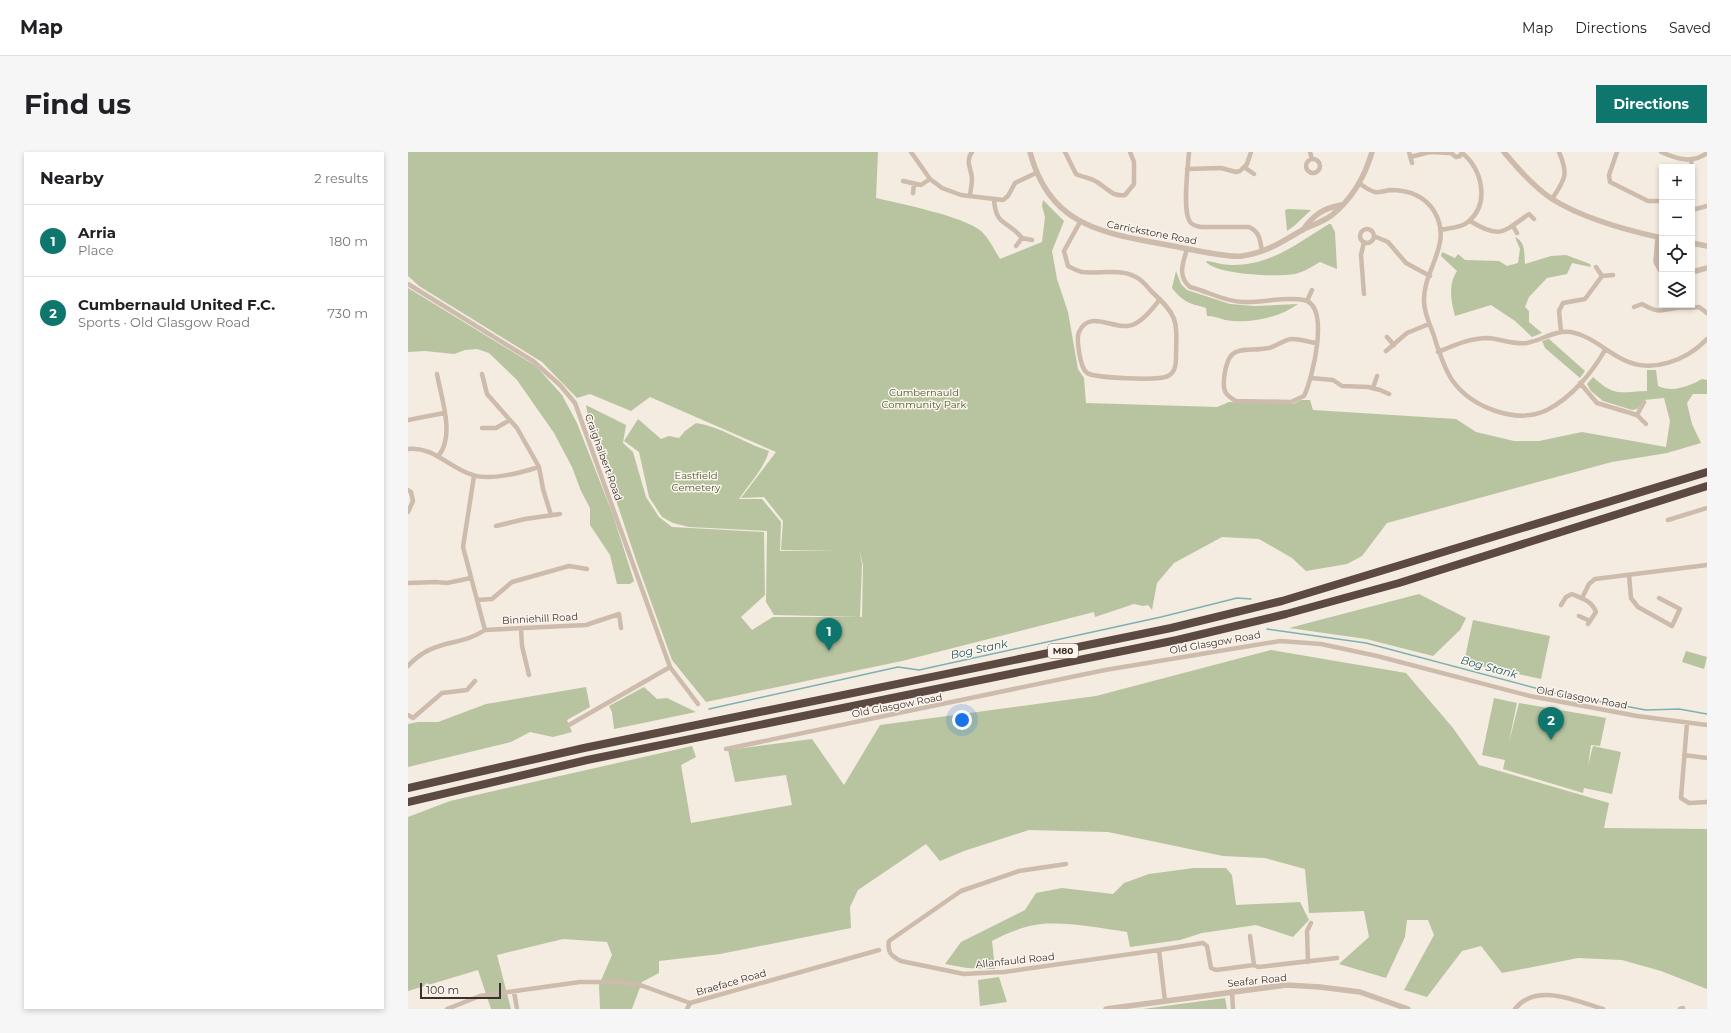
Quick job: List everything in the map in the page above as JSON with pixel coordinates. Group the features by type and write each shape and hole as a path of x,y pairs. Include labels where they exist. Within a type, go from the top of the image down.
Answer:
{"highway":[{"name":"M80","path":"408,788 584,748 1155,632 1230,614 1282,601 1393,568 1707,472"},
{"name":"M80","path":"408,802 587,760 1178,640 1279,616 1399,583 1707,486"}],"street":[{"path":"911,152 930,179 951,193 994,200 1003,200 1008,196 1016,182 1036,173"},
{"path":"970,195 972,177 968,161 972,152"},
{"name":"Carrickstone Road","path":"1030,152 1036,173 1051,197 1062,209 1080,222 1113,234 1187,249 1240,257 1262,251 1285,242 1328,217 1341,205 1359,183 1372,152"},
{"path":"1065,152 1076,174 1096,181 1117,196 1125,195 1134,184 1134,162 1130,152"},
{"path":"1189,152 1187,169 1187,215 1190,222 1194,226 1201,227 1249,227 1256,231 1260,238 1262,251"},
{"path":"1187,169 1221,168 1240,172 1251,152"},
{"path":"1310,152 1312,159"},
{"path":"1412,163 1409,154 1450,152 1456,157 1462,153 1468,158 1481,180 1479,204 1470,221 1462,226 1440,230"},
{"path":"1504,152 1526,176 1552,199 1601,221 1659,237"},
{"path":"1552,199 1562,184 1566,174 1560,152"},
{"path":"1617,152 1610,175 1610,182 1648,201 1659,201"},
{"path":"1661,152 1686,160 1698,159 1707,153"},
{"path":"1691,160 1692,164"},
{"path":"1244,167 1254,174"},
{"path":"903,181 921,185 930,179"},
{"path":"1359,183 1375,192 1407,190 1414,193 1433,210 1438,221 1441,237 1437,259 1430,276 1424,300 1429,324 1438,352 1451,379 1460,390 1482,405 1499,412 1523,415 1542,412 1559,403 1580,383 1605,350"},
{"path":"912,193 914,184"},
{"path":"994,200 995,214 1001,221 1016,231 1022,238 1032,240"},
{"name":"Carrickstone Road","path":"1304,230 1309,222 1322,210 1341,205"},
{"path":"1695,209 1707,206"},
{"path":"1470,221 1492,233 1502,232 1529,214 1534,219"},
{"path":"1080,222 1064,251 1068,266 1081,272 1126,273 1137,277 1160,299 1170,309 1176,325 1175,367 1169,376 1124,378 1093,376 1085,371 1082,366 1078,341 1078,334 1082,327 1094,320 1129,326 1145,317 1160,299"},
{"path":"1513,226 1517,234"},
{"path":"1364,294 1362,255 1364,242 1360,236 1363,230 1370,230 1374,236 1388,242 1406,263 1430,276"},
{"path":"1364,242 1370,242 1374,236"},
{"path":"1016,246 1022,238"},
{"path":"1659,243 1656,262 1659,268"},
{"path":"1695,244 1707,246"},
{"path":"1187,249 1182,271 1184,282 1190,287 1242,302 1291,299 1307,301 1314,307 1318,315 1317,343 1311,378 1304,396 1291,402 1236,401 1228,397 1223,389 1225,367 1231,355 1240,349 1272,347 1291,339 1317,343"},
{"path":"1596,267 1602,276"},
{"path":"1695,271 1707,268"},
{"path":"1561,332 1559,311 1563,303 1585,299 1602,276 1613,275"},
{"name":"Craighalbert Road","path":"408,284 544,369 575,403 670,667 698,704"},
{"path":"1307,301 1312,290"},
{"path":"1634,306 1642,304 1662,312 1678,308 1685,309 1698,307 1707,313"},
{"path":"1386,351 1412,331 1429,324"},
{"path":"1438,352 1472,338 1488,338 1526,343 1556,332 1561,332 1588,337 1605,350 1625,361 1639,365 1662,364 1680,359 1706,343"},
{"path":"1387,337 1394,344"},
{"path":"437,374 448,435 444,449 439,455"},
{"path":"482,374 487,394 516,428 539,467 543,489 551,515"},
{"path":"1373,388 1377,376"},
{"path":"1311,378 1333,380 1342,386 1373,388 1389,394"},
{"path":"1580,383 1597,403 1637,414 1646,424"},
{"path":"1637,414 1644,402"},
{"path":"408,420 444,412"},
{"path":"482,428 496,428 510,420"},
{"path":"408,449 439,455 463,471 474,476 518,474 539,467"},
{"path":"474,476 463,547 485,630"},
{"path":"408,490 411,492 413,500 408,512"},
{"path":"1668,520 1707,508"},
{"path":"496,526 560,514"},
{"path":"1582,598 1589,584 1595,580 1707,565"},
{"path":"477,600 492,599 512,582 526,578 569,566 587,569"},
{"path":"1629,575 1631,598 1638,607 1672,626 1680,609 1659,598"},
{"path":"408,583 447,583 471,578"},
{"path":"1561,605 1566,597 1572,594 1593,605 1596,612 1589,622 1579,616"},
{"name":"Binniehill Road","path":"408,666 415,659 432,648 476,636 485,630 586,625 619,614 621,628"},
{"path":"520,628 522,646 529,675"},
{"name":"Old Glasgow Road","path":"726,749 1105,670 1280,641 1321,644 1530,696 1686,723 1707,725"},
{"path":"569,724 670,667"},
{"path":"408,715 413,718 442,693 467,690 475,682"},
{"path":"1686,723 1681,798 1688,803 1707,802"},
{"path":"1684,755 1707,758"},
{"name":"Allanfauld Road","path":"1066,864 1019,871 960,891 889,941 888,948 892,956 901,961 964,974 1004,972 1159,950"},
{"path":"1308,962 1307,931 1311,923"},
{"path":"1250,936 1254,965"},
{"path":"1165,1001 1159,950 1202,943 1207,946 1211,968 1216,970 1254,965 1258,967 1337,958"},
{"name":"Braeface Road","path":"447,1009 480,996 580,982 619,982 643,986 690,1003 879,950"},
{"name":"Seafar Road","path":"1106,1009 1286,985 1320,987 1360,992 1408,1009"},
{"path":"1232,991 1233,1009"},
{"path":"514,992 517,1009"},
{"path":"1515,1009 1518,1005 1535,996 1556,995 1603,1009"},
{"path":"687,1009 690,1003"}],"green space":[{"name":"Cumbernauld Community Park","path":"408,152 878,152 876,198 961,220 984,234 1000,259 1042,242 1045,217 1042,206 1043,200 1064,221 1052,251 1057,279 1068,312 1078,369 1084,378 1086,403 1217,407 1229,402 1293,404 1301,400 1310,400 1313,410 1456,419 1476,432 1514,441 1539,441 1582,432 1666,447 1670,421 1664,398 1644,400 1637,409 1632,410 1603,401 1591,391 1587,384 1593,377 1607,388 1618,392 1647,391 1647,370 1656,370 1658,386 1663,388 1681,388 1702,379 1707,380 1707,394 1693,394 1687,403 1692,424 1701,443 1667,453 1612,462 1387,523 1362,556 1347,564 1306,571 1292,558 1259,539 1222,537 1174,563 1157,583 1152,610 1148,605 1143,606 1134,604 1095,617 1094,612 902,661 706,702 672,660 636,560 588,416 586,405 626,425 623,443 633,452 646,497 659,517 672,527 764,532 765,595 741,617 752,630 773,617 860,617 774,615 766,602 767,531 689,527 673,523 662,517 649,497 639,452 624,441 638,419 661,439 669,436 679,438 685,431 696,423 715,428 769,451 760,470 739,499 762,499 781,522 780,551 837,550 781,550 783,521 764,497 741,498 776,452 650,397 631,411 590,394 577,398 542,362 419,286 408,276","holes":["859,549 863,565 862,617 860,617 862,564"]},
{"path":"1285,210 1311,210 1287,231"},
{"path":"1331,224 1335,232 1337,269 1320,262 1295,274 1262,275 1222,270 1206,262 1231,265 1258,262 1295,246"},
{"path":"1515,237 1519,239 1523,245 1525,264 1551,256 1566,255 1590,264 1591,267 1572,263 1567,274 1547,278 1529,297 1525,307 1529,311 1529,322 1542,333 1532,337 1515,321 1491,305 1455,316 1452,305 1451,287 1457,271 1441,256 1442,252 1455,258 1458,254 1465,260 1499,261 1507,266 1518,263 1520,249"},
{"path":"1176,271 1181,284 1187,290 1230,304 1255,306 1298,304 1282,313 1263,319 1234,321 1207,316 1206,308 1187,302 1172,288"},
{"path":"408,288 536,366 562,395 577,423 613,515 634,581 630,584 617,584 610,555 590,525 590,508 581,491 572,467 554,433 517,380 489,353 477,349 465,350 454,354 425,351 408,352"},
{"path":"1549,339 1585,371 1580,378 1545,348 1542,341"},
{"path":"1419,594 1466,618 1460,630 1433,656 1366,639 1289,628"},
{"path":"1473,620 1550,636 1541,679 1464,662"},
{"path":"1271,650 1406,673 1453,728 1479,765 1609,803 1604,828 1707,829 1707,989 1661,971 1622,960 1578,958 1502,973 1481,946 1462,951 1427,997 1404,990 1434,935 1428,920 1407,920 1405,937 1386,978 1339,964 1369,937 1364,911 1309,913 1305,869 1265,858 1223,856 1108,832 1029,830 964,851 940,861 926,844 858,890 850,907 851,928 720,954 659,961 659,973 642,982 632,1009 600,1009 599,985 612,955 607,942 563,939 497,955 511,1009 491,1009 478,970 408,991 408,817 450,801 692,746 696,757 681,765 691,823 792,805 786,775 735,782 728,750 812,739 844,785 880,725 1096,696"},
{"path":"1686,651 1707,657 1704,669 1682,662"},
{"path":"586,687 590,707 567,720 572,732 553,737 530,732 511,742 408,767 408,724 418,722 438,722 486,704"},
{"path":"644,687 657,699 667,698 696,712 614,729 612,712 609,706"},
{"path":"1494,698 1517,703 1509,742 1519,703 1606,718 1600,746 1591,745 1588,765 1593,746 1621,752 1612,794 1584,788 1583,793 1503,769 1505,760 1482,755"},
{"path":"1194,868 1226,868 1232,875 1236,905 1300,902 1309,920 1293,937 1256,925 1202,933 1180,940 1130,947 1127,932 1095,927 1041,924 1016,930 992,941 995,969 967,968 945,964 961,942 1025,910 1036,893 1062,888 1113,894 1124,883 1149,874"},
{"path":"999,977 1007,1002 980,1006 978,980"},
{"path":"1225,998 1227,1009 1143,1009"}],"waterway":[{"name":"Bog Stank","path":"709,709 898,667 919,670 1161,617 1237,598 1251,599"},
{"name":"Bog Stank","path":"1267,629 1366,643 1554,693 1646,710 1679,709 1707,714"}],"place":[{"name":"Arria","path":"829,651"},
{"name":"Cumbernauld United F.C.","path":"1551,740"}],"park label":[{"name":"Eastfield Cemetery","path":"696,480"}]}
